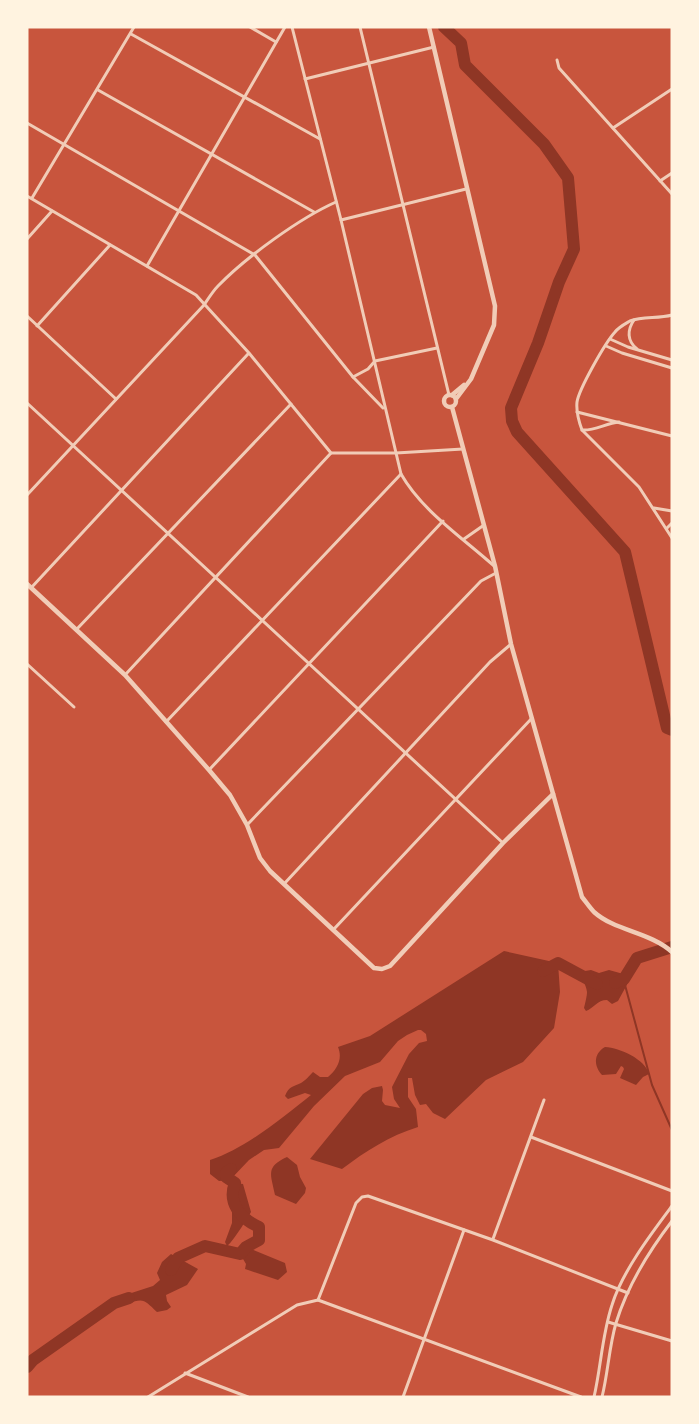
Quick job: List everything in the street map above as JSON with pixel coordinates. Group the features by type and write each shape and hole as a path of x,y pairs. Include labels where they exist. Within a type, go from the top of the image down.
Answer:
{"street":[{"path":"32,199 134,27"},
{"path":"250,27 276,42"},
{"path":"147,266 285,27"},
{"path":"292,27 341,220 375,361 384,410 401,474 409,488 495,566"},
{"path":"360,27 437,348 456,404 452,407"},
{"path":"429,27 496,316 471,379 452,396 444,399 446,405 452,407"},
{"path":"130,34 320,139"},
{"path":"305,79 434,47"},
{"path":"557,60 559,68 672,194"},
{"path":"613,128 672,89"},
{"path":"98,90 314,212"},
{"path":"27,123 255,255 353,377 384,410"},
{"path":"660,181 672,173"},
{"path":"341,220 466,189"},
{"path":"27,196 191,292 249,353 332,453"},
{"path":"27,495 29,489 117,399 204,305 217,287 255,255 314,212 336,202"},
{"path":"27,239 52,211"},
{"path":"37,326 110,245"},
{"path":"672,315 634,320 622,326 610,339 579,395 577,412 582,430 639,487 672,538"},
{"path":"27,316 117,399"},
{"path":"634,320 630,326 629,337 634,346 641,351"},
{"path":"610,339 672,360"},
{"path":"606,346 672,368"},
{"path":"353,377 368,369 375,361 437,348"},
{"path":"249,353 29,586 125,675 209,770 230,795 247,825 260,858 270,871 374,968 382,969 390,966 503,843 553,794"},
{"path":"373,398 381,395"},
{"path":"27,403 503,843"},
{"path":"76,630 291,404"},
{"path":"452,407 495,566 511,644 582,897 595,913 659,942 672,952"},
{"path":"577,412 672,436"},
{"path":"582,430 621,422"},
{"path":"125,675 332,453 463,450"},
{"path":"165,722 401,474"},
{"path":"654,508 672,511"},
{"path":"209,770 443,521"},
{"path":"667,528 672,523"},
{"path":"464,539 483,525"},
{"path":"247,825 481,581 496,573"},
{"path":"284,884 490,662 511,644"},
{"path":"27,664 74,707"},
{"path":"333,930 532,718"},
{"path":"493,1240 544,1100"},
{"path":"531,1137 672,1191"},
{"path":"318,1300 356,1203 362,1197 368,1196 493,1240 628,1293"},
{"path":"594,1397 607,1322 618,1289 672,1206"},
{"path":"602,1397 616,1324 628,1293 672,1221"},
{"path":"403,1397 464,1230"},
{"path":"148,1397 297,1305 318,1300 581,1397"},
{"path":"607,1322 672,1341"},
{"path":"184,1373 248,1397"}],"shaded area":[{"path":"504,951 558,963 560,992 554,1028 523,1062 486,1080 445,1119 433,1113 426,1104 420,1105 415,1095 412,1078 408,1078 408,1097 416,1109 418,1127 378,1145 342,1169 310,1159 363,1094 372,1088 382,1086 382,1101 385,1105 400,1108 394,1099 392,1087 409,1054 419,1043 427,1041 426,1034 418,1030 398,1041 380,1062 345,1076 314,1106 279,1148 264,1150 249,1160 230,1180 219,1181 210,1174 210,1160 250,1141 311,1095 305,1093 288,1099 285,1096 290,1089 303,1082 313,1072 320,1077 328,1077 338,1064 340,1056 338,1047 370,1036"},
{"path":"591,970 599,973 609,970 627,975 629,981 618,1001 612,1004 604,1000 586,1011 584,1008 587,992 583,977 585,971"},
{"path":"605,1047 631,1055 643,1064 649,1074 636,1085 620,1078 624,1069 621,1066 616,1074 602,1075 597,1068 596,1060 598,1053"},
{"path":"287,1157 297,1165 306,1188 305,1193 296,1204 275,1195 272,1182 272,1168"},
{"path":"235,1183 243,1184 251,1212 227,1246 225,1242 232,1223 232,1191"},
{"path":"246,1247 285,1263 287,1272 278,1280 245,1269 246,1264 240,1254"},
{"path":"171,1254 198,1269 187,1285 166,1295 171,1307 157,1312 141,1301 128,1304 124,1302 119,1305 114,1303 116,1298 153,1286 160,1280 157,1273 162,1262"}],"waterway":[{"path":"444,27 461,43 465,65 544,144 568,178 574,249 511,408 512,421 517,432 625,552 667,728 672,730"},
{"path":"615,983 624,979 637,958 672,947"},
{"path":"543,971 558,963 597,984"},
{"path":"625,985 652,1085 672,1130"},
{"path":"171,1270 178,1258 205,1246 240,1254 246,1247 259,1240 259,1227 241,1215 234,1204 235,1183 226,1177 226,1173 231,1169"},
{"path":"27,1367 33,1360 114,1303 129,1298"}]}
